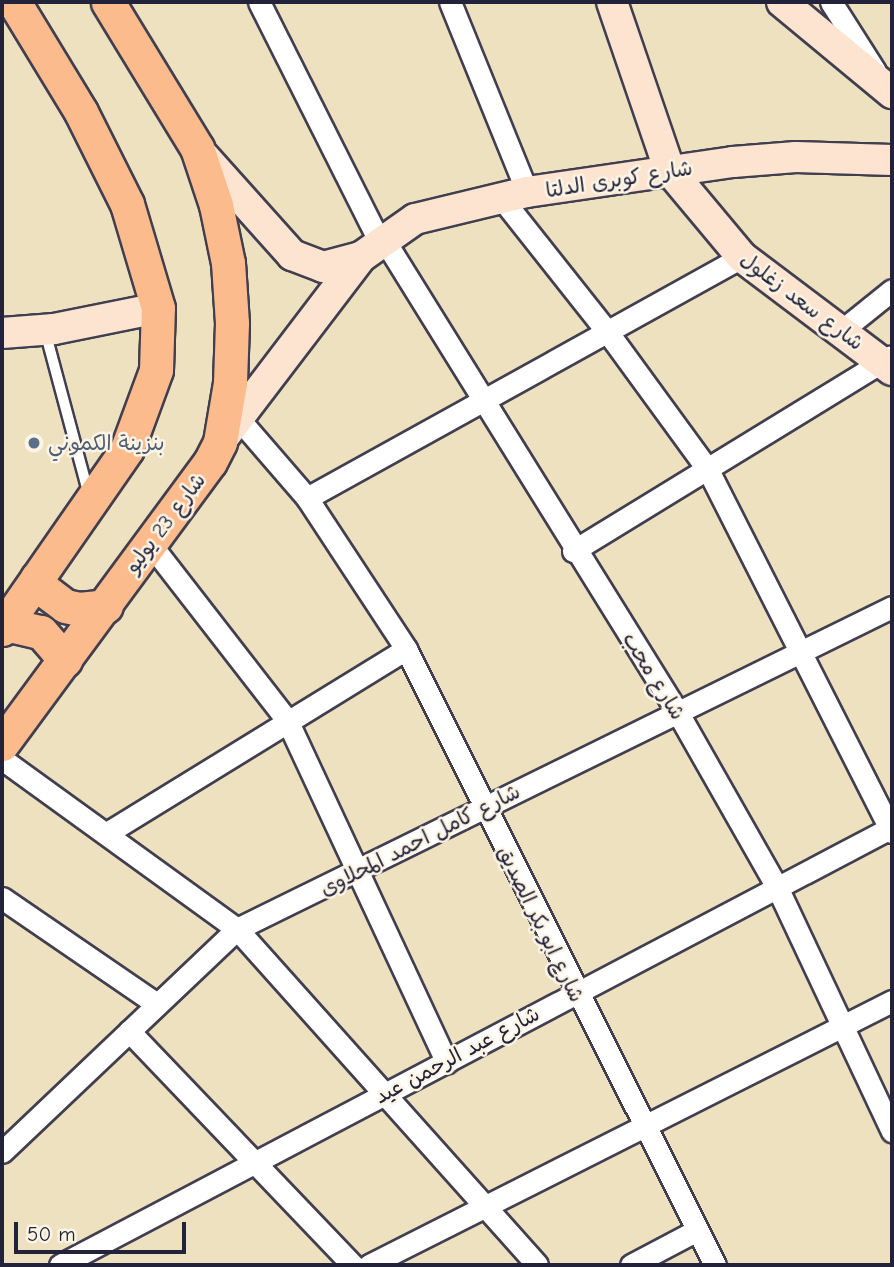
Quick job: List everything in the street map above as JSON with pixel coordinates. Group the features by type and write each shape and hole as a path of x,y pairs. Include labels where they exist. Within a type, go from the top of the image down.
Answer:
{"main road":[{"path":"14,2 81,112 127,204 158,308 156,370 144,413 127,449 4,626 41,632 65,660"},
{"name":"شارع 23 يوليو","path":"2,744 106,606 148,541 193,489 229,430 228,263 216,205 197,148 108,2"},
{"path":"37,578 44,590 65,606 79,610 106,606"}],"street":[{"name":"شارع محب","path":"259,2 375,245 481,398 573,551 678,713 777,887 844,1024 892,1131"},
{"path":"450,2 515,195 606,330 708,470 892,829"},
{"name":"شارع سعد زغلول","path":"612,2 670,171 742,257 841,331 889,362"},
{"path":"782,2 888,90"},
{"path":"831,2 888,90"},
{"name":"شارع كوبرى الدلتا","path":"197,148 292,255 323,267 375,245 415,219 515,195 670,171 796,157 892,160"},
{"name":"شارع كوبرى الدلتا","path":"229,430 375,245"},
{"path":"307,498 481,398 742,257"},
{"path":"841,331 892,290"},
{"path":"2,333 45,330 158,308"},
{"path":"573,551 889,362"},
{"name":"شارع ابو بكر الصديق","path":"229,430 307,498 406,649 575,991 715,1265"},
{"path":"148,541 287,720 447,1063"},
{"name":"شارع كامل احمد المحلاوى","path":"2,1152 237,929 359,873 484,808 802,654 892,607"},
{"path":"107,833 406,649"},
{"path":"2,759 237,929 537,1265"},
{"name":"شارع عبد الرحمن عيد","path":"60,1265 447,1063 575,991 892,829"},
{"path":"2,898 157,1004"},
{"path":"369,1265 643,1124 892,1001"},
{"path":"129,1031 353,1265"},
{"path":"631,1265 697,1230"}],"lane":[{"path":"45,330 90,501"}],"place":[{"name":"بنزينة الكموني","path":"34,443"}]}
